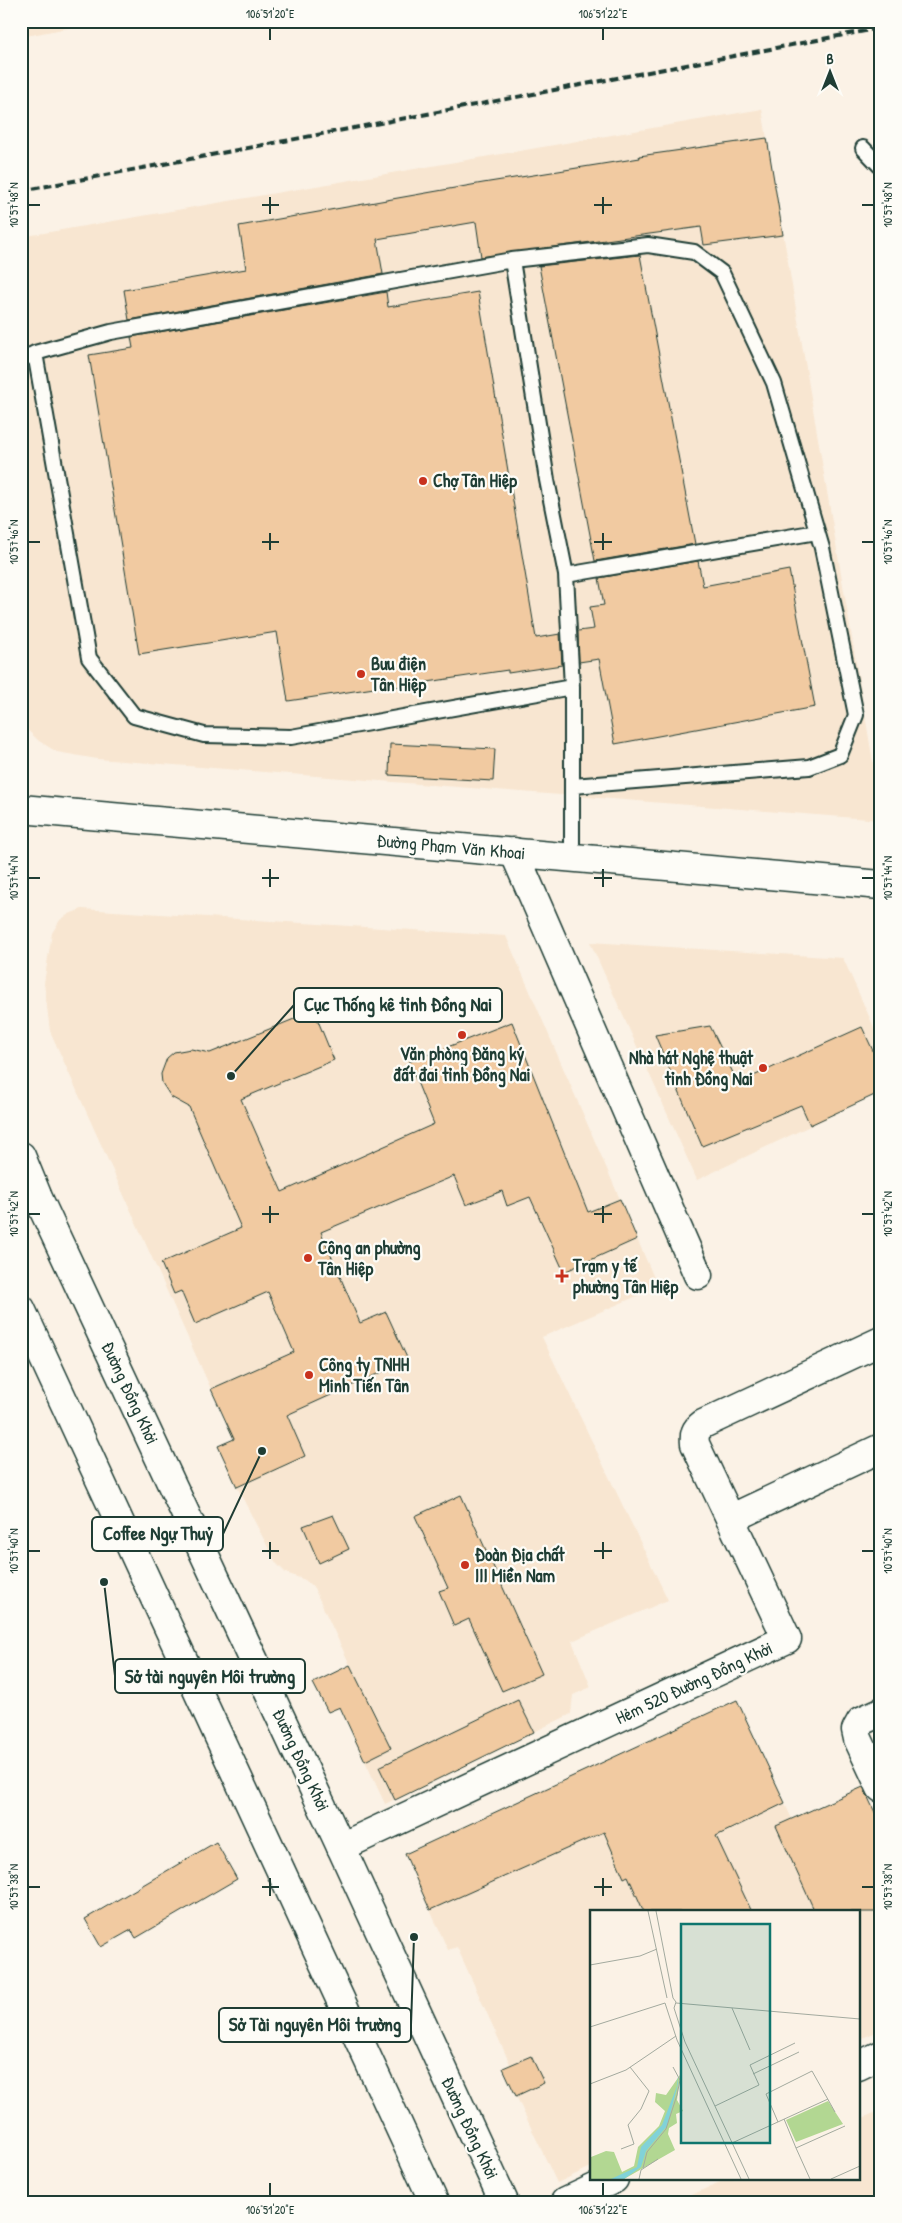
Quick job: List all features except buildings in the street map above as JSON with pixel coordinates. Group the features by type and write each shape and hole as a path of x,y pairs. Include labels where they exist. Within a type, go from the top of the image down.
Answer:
{"street":[{"name":"Đường Phạm Văn Khoai","path":"21,809 881,885"},
{"path":"514,852 698,1275"},
{"name":"Đường Đồng Khởi","path":"21,1156 39,1200 341,1847 504,2202"},
{"path":"21,1309 434,2202"},
{"name":"Hẻm 520 Đường Đồng Khởi","path":"341,1847 787,1639 695,1444 694,1435 697,1428 881,1341"},
{"path":"730,1519 881,1448"},
{"path":"881,1712 861,1721 856,1730 858,1739 881,1788"},
{"path":"860,2065 881,2055"},
{"path":"565,2202 612,2180"}],"lane":[{"path":"863,148 881,167"},
{"path":"21,360 35,353 111,332 512,260 648,245 694,252 722,273 774,383 822,548 856,715 840,755 808,767 573,786"},
{"path":"512,260 547,480 566,575 572,687 572,858"},
{"path":"35,353 89,658 134,716 204,735 291,737 572,687"},
{"path":"566,575 817,532"}],"shaded area":[{"path":"21,21 105,21 21,37"},
{"name":"Chợ Tân Hiệp","path":"762,109 881,809 881,820 97,759 57,752 39,741 21,724 21,237"},
{"path":"82,909 506,936 658,1287 542,1337 668,1600 572,1641 591,1687 573,1695 571,1714 385,1804 340,1707 328,1712 313,1683 350,1665 314,1588 305,1580 286,1573 276,1563 237,1487 305,1456 287,1415 408,1360 385,1312 211,1389 50,1031 44,983 52,933 60,920"},
{"name":"Nhà hát Nghệ thuật tỉnh Đồng Nai","path":"590,942 843,958 881,1043 881,1092 697,1180"},
{"path":"737,1700 792,1819 863,1787 881,1825 881,2030 860,2039 860,1910 590,1910 590,2167 557,2183 503,2068 510,2064 457,1947 448,1950 405,1854"},
{"path":"881,2110 881,2202 677,2202 724,2180 860,2180 860,2119"}],"railway":[{"path":"21,191 881,28"}],"place":[{"name":"Chợ Tân Hiệp","path":"423,481"},
{"name":"Bưu điện Tân Hiệp","path":"361,674"},
{"name":"Văn phòng Đăng ký đất đai tỉnh Đồng Nai","path":"462,1035"},
{"name":"Nhà hát Nghệ thuật tỉnh Đồng Nai","path":"763,1068"},
{"name":"Cục Thống kê tỉnh Đồng Nai","path":"231,1076"},
{"name":"Công an phường Tân Hiệp","path":"308,1258"},
{"name":"Trạm y tế phường Tân Hiệp","path":"562,1276"},
{"name":"Công ty TNHH Minh Tiến Tân","path":"309,1375"},
{"name":"Coffee Ngự Thuỷ","path":"262,1451"},
{"name":"Đoàn Địa chất III Miền Nam","path":"465,1565"},
{"name":"Sở tài nguyên Môi trường","path":"104,1582"},
{"name":"Sở Tài nguyên Môi trường","path":"414,1937"}]}
